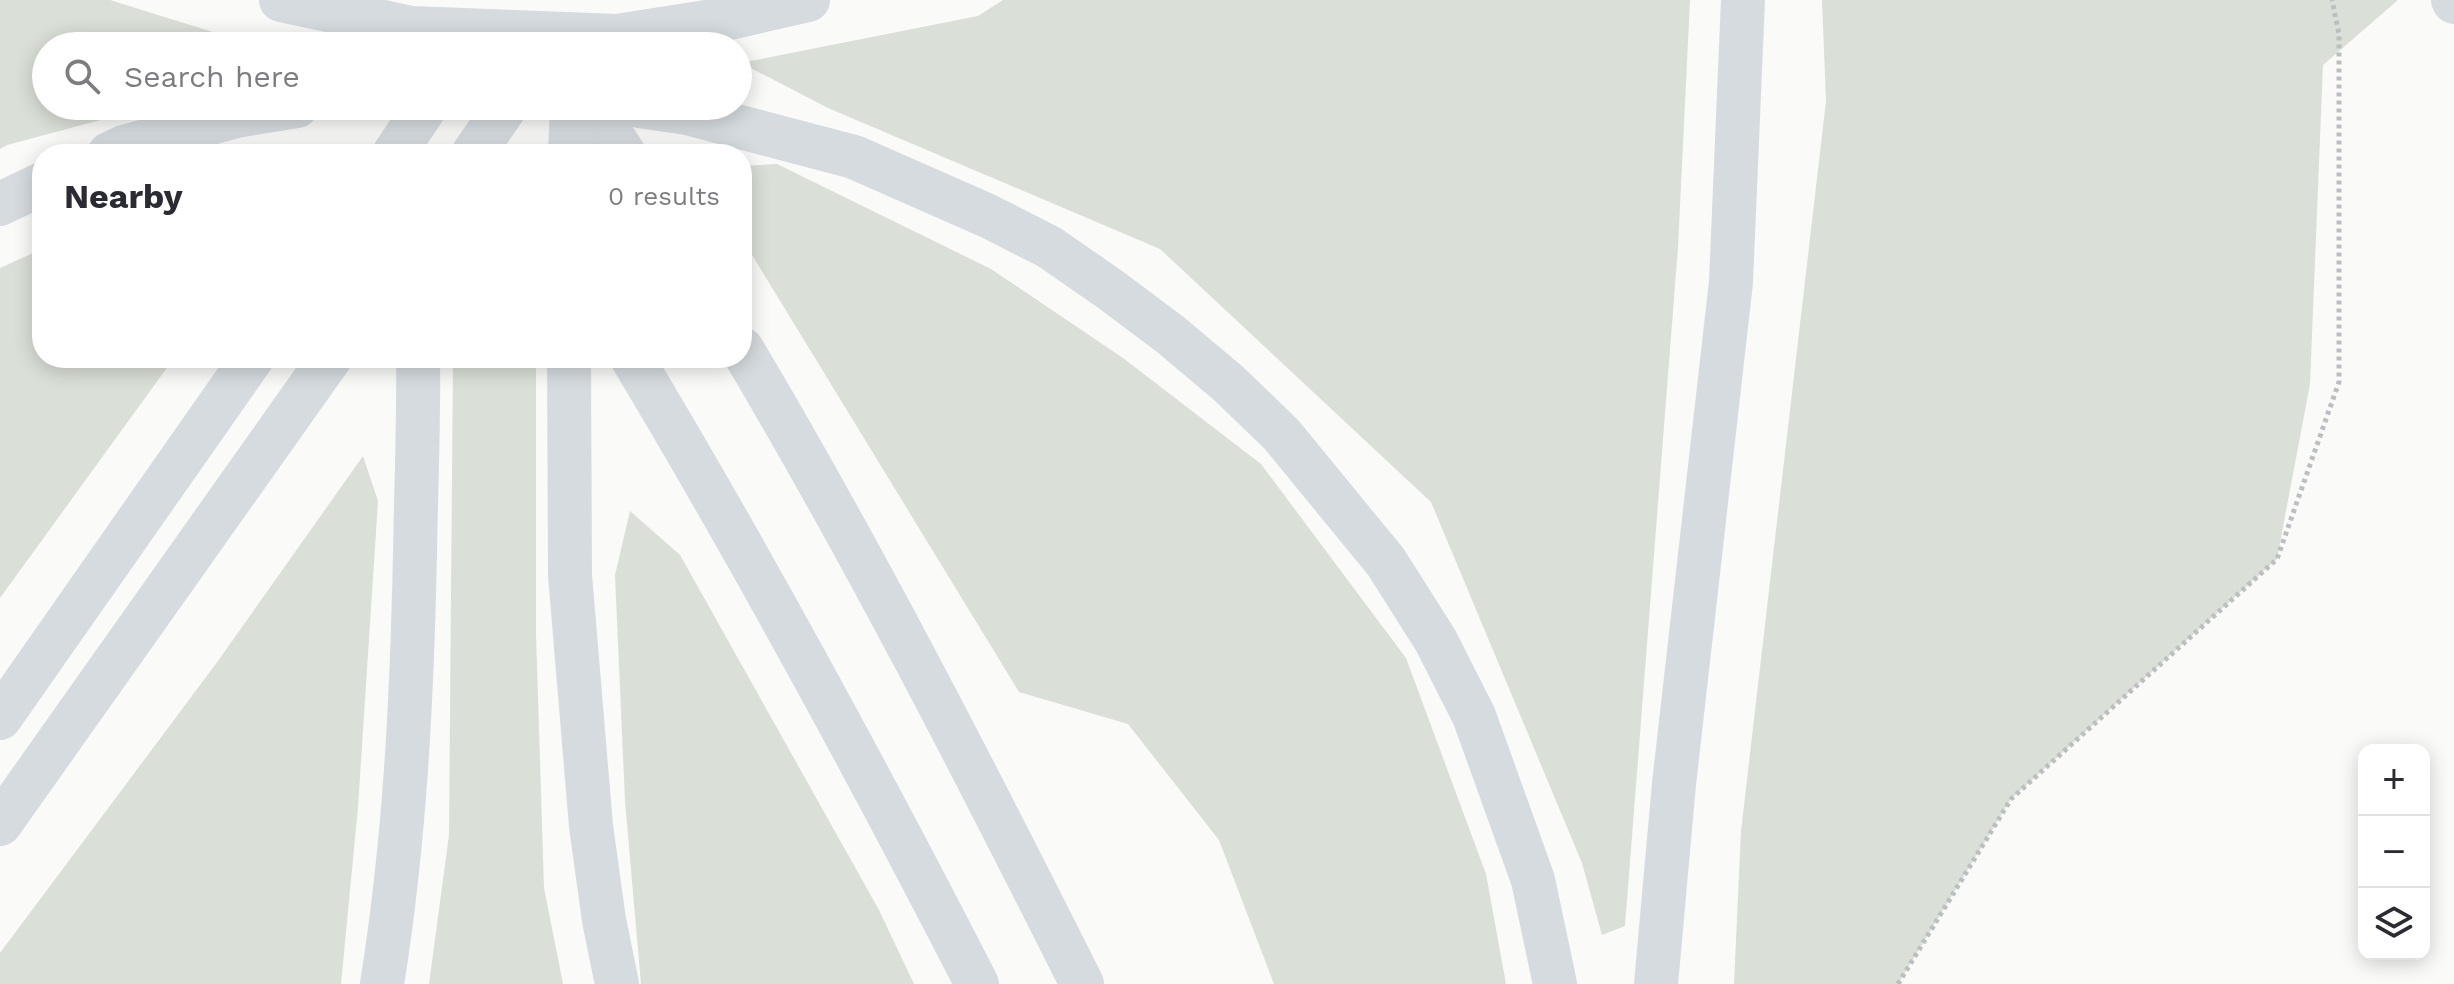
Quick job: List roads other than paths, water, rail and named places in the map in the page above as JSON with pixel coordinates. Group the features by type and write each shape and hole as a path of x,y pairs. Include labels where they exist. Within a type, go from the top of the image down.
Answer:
{"highway":[{"path":"281,0 411,28 514,32"},
{"path":"407,0 427,32"},
{"path":"414,0 414,32"},
{"path":"475,32 496,0"},
{"path":"524,0 545,32"},
{"path":"555,32 576,0"},
{"path":"575,32 576,0"},
{"path":"642,32 725,19 808,0"},
{"path":"1656,984 1675,769 1731,282 1743,0"},
{"path":"140,144 222,120"},
{"path":"415,120 416,144"},
{"path":"401,144 417,120"},
{"path":"483,120 498,144"},
{"path":"480,144 496,120"},
{"path":"570,144 571,120"},
{"path":"602,120 618,144"},
{"path":"714,120 854,157 988,216 1049,247 1171,335 1228,383 1281,434 1386,562 1436,641 1474,716 1533,880 1555,984"},
{"path":"0,204 32,189"},
{"path":"752,366 931,686 1082,984"},
{"path":"0,718 245,368"},
{"path":"0,824 323,368"},
{"path":"569,368 570,575 591,826 604,920 617,984"},
{"path":"638,368 809,663 977,984"},
{"path":"382,984 405,808 412,688 418,371"}]}
